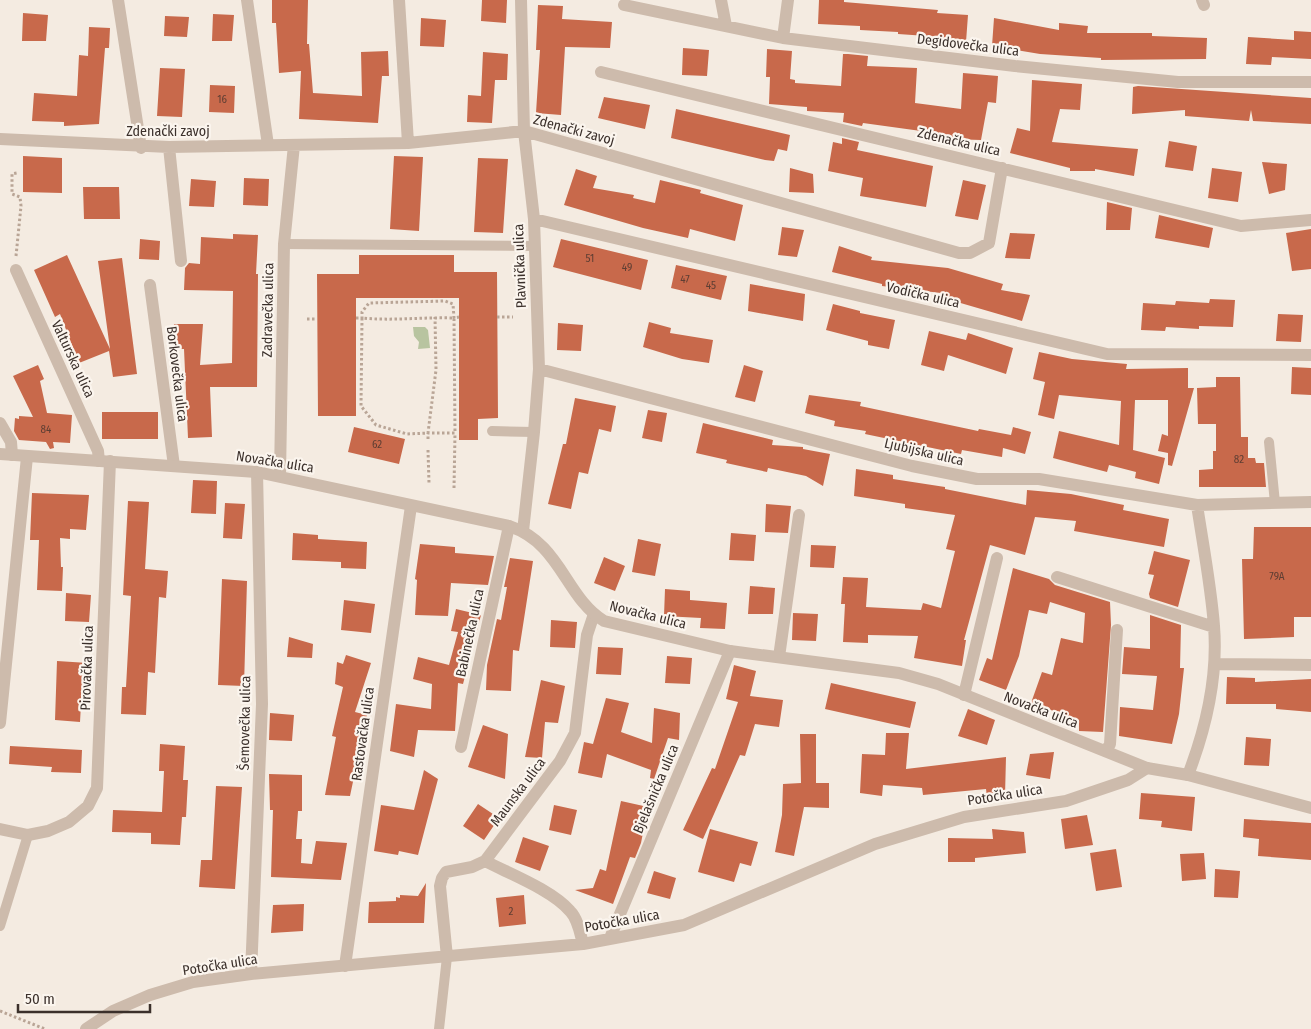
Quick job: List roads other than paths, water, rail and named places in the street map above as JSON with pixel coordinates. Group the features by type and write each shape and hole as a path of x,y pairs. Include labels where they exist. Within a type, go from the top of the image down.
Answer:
{"street":[{"path":"118,0 141,148"},
{"path":"247,0 268,145"},
{"path":"400,0 408,143"},
{"name":"Plavnička ulica","path":"520,0 524,131 534,219 533,246 539,369 523,531"},
{"path":"721,0 726,26"},
{"path":"783,38 788,0"},
{"name":"Degidovečka ulica","path":"624,5 783,38 1015,66 1178,82 1311,82"},
{"name":"Zdenačka ulica","path":"602,72 1242,226 1311,220"},
{"name":"Zdenački zavoj","path":"0,139 141,148 408,143 524,131 959,253 970,253 989,243 1002,168"},
{"name":"Zadravečka ulica","path":"280,475 284,244 294,145"},
{"path":"169,147 181,260"},
{"name":"Vodička ulica","path":"534,219 1107,354 1311,355"},
{"name":"Valturska ulica","path":"16,270 98,451 105,461"},
{"name":"Borkovečka ulica","path":"150,285 174,466"},
{"name":"Ljubijska ulica","path":"539,369 912,466 977,479 1039,479 1197,505 1311,502"},
{"path":"0,423 11,442 6,455"},
{"name":"Novačka ulica","path":"6,455 280,475 411,506 509,526 523,531 539,543 554,559 594,614 604,621 730,651 899,673 938,684 1147,768 1188,775 1311,808"},
{"path":"0,723 27,456"},
{"name":"Pirovačka ulica","path":"28,835 48,831 68,822 88,806 98,788 105,461"},
{"name":"Šemovečka ulica","path":"251,974 262,704 257,472"},
{"path":"1188,775 1207,713 1214,664 1214,627 1197,505"},
{"name":"Rastovačka ulica","path":"345,966 411,506"},
{"path":"779,657 799,515"},
{"name":"Babinečka ulica","path":"461,747 509,526"},
{"path":"964,695 996,558"},
{"path":"1058,577 1214,627"},
{"name":"Maunska ulica","path":"485,861 560,762 575,732 587,636 594,614"},
{"path":"1106,751 1110,744 1117,630"},
{"name":"Bjelašnička ulica","path":"610,938 730,651"},
{"path":"1214,664 1311,665"},
{"name":"Potočka ulica","path":"86,1029 113,1011 150,995 193,982 251,974 447,958 583,944 684,926 875,844 964,817 1066,801 1128,780 1147,768"},
{"path":"0,829 28,835"},
{"path":"447,958 440,886 442,878 446,872 472,867 485,861 557,899 571,911 577,922 583,944"}],"lane":[{"path":"284,244 533,246"},
{"path":"492,431 534,432"},
{"path":"1269,442 1275,503"},
{"path":"0,926 28,835"},
{"path":"439,1029 447,958"}]}
